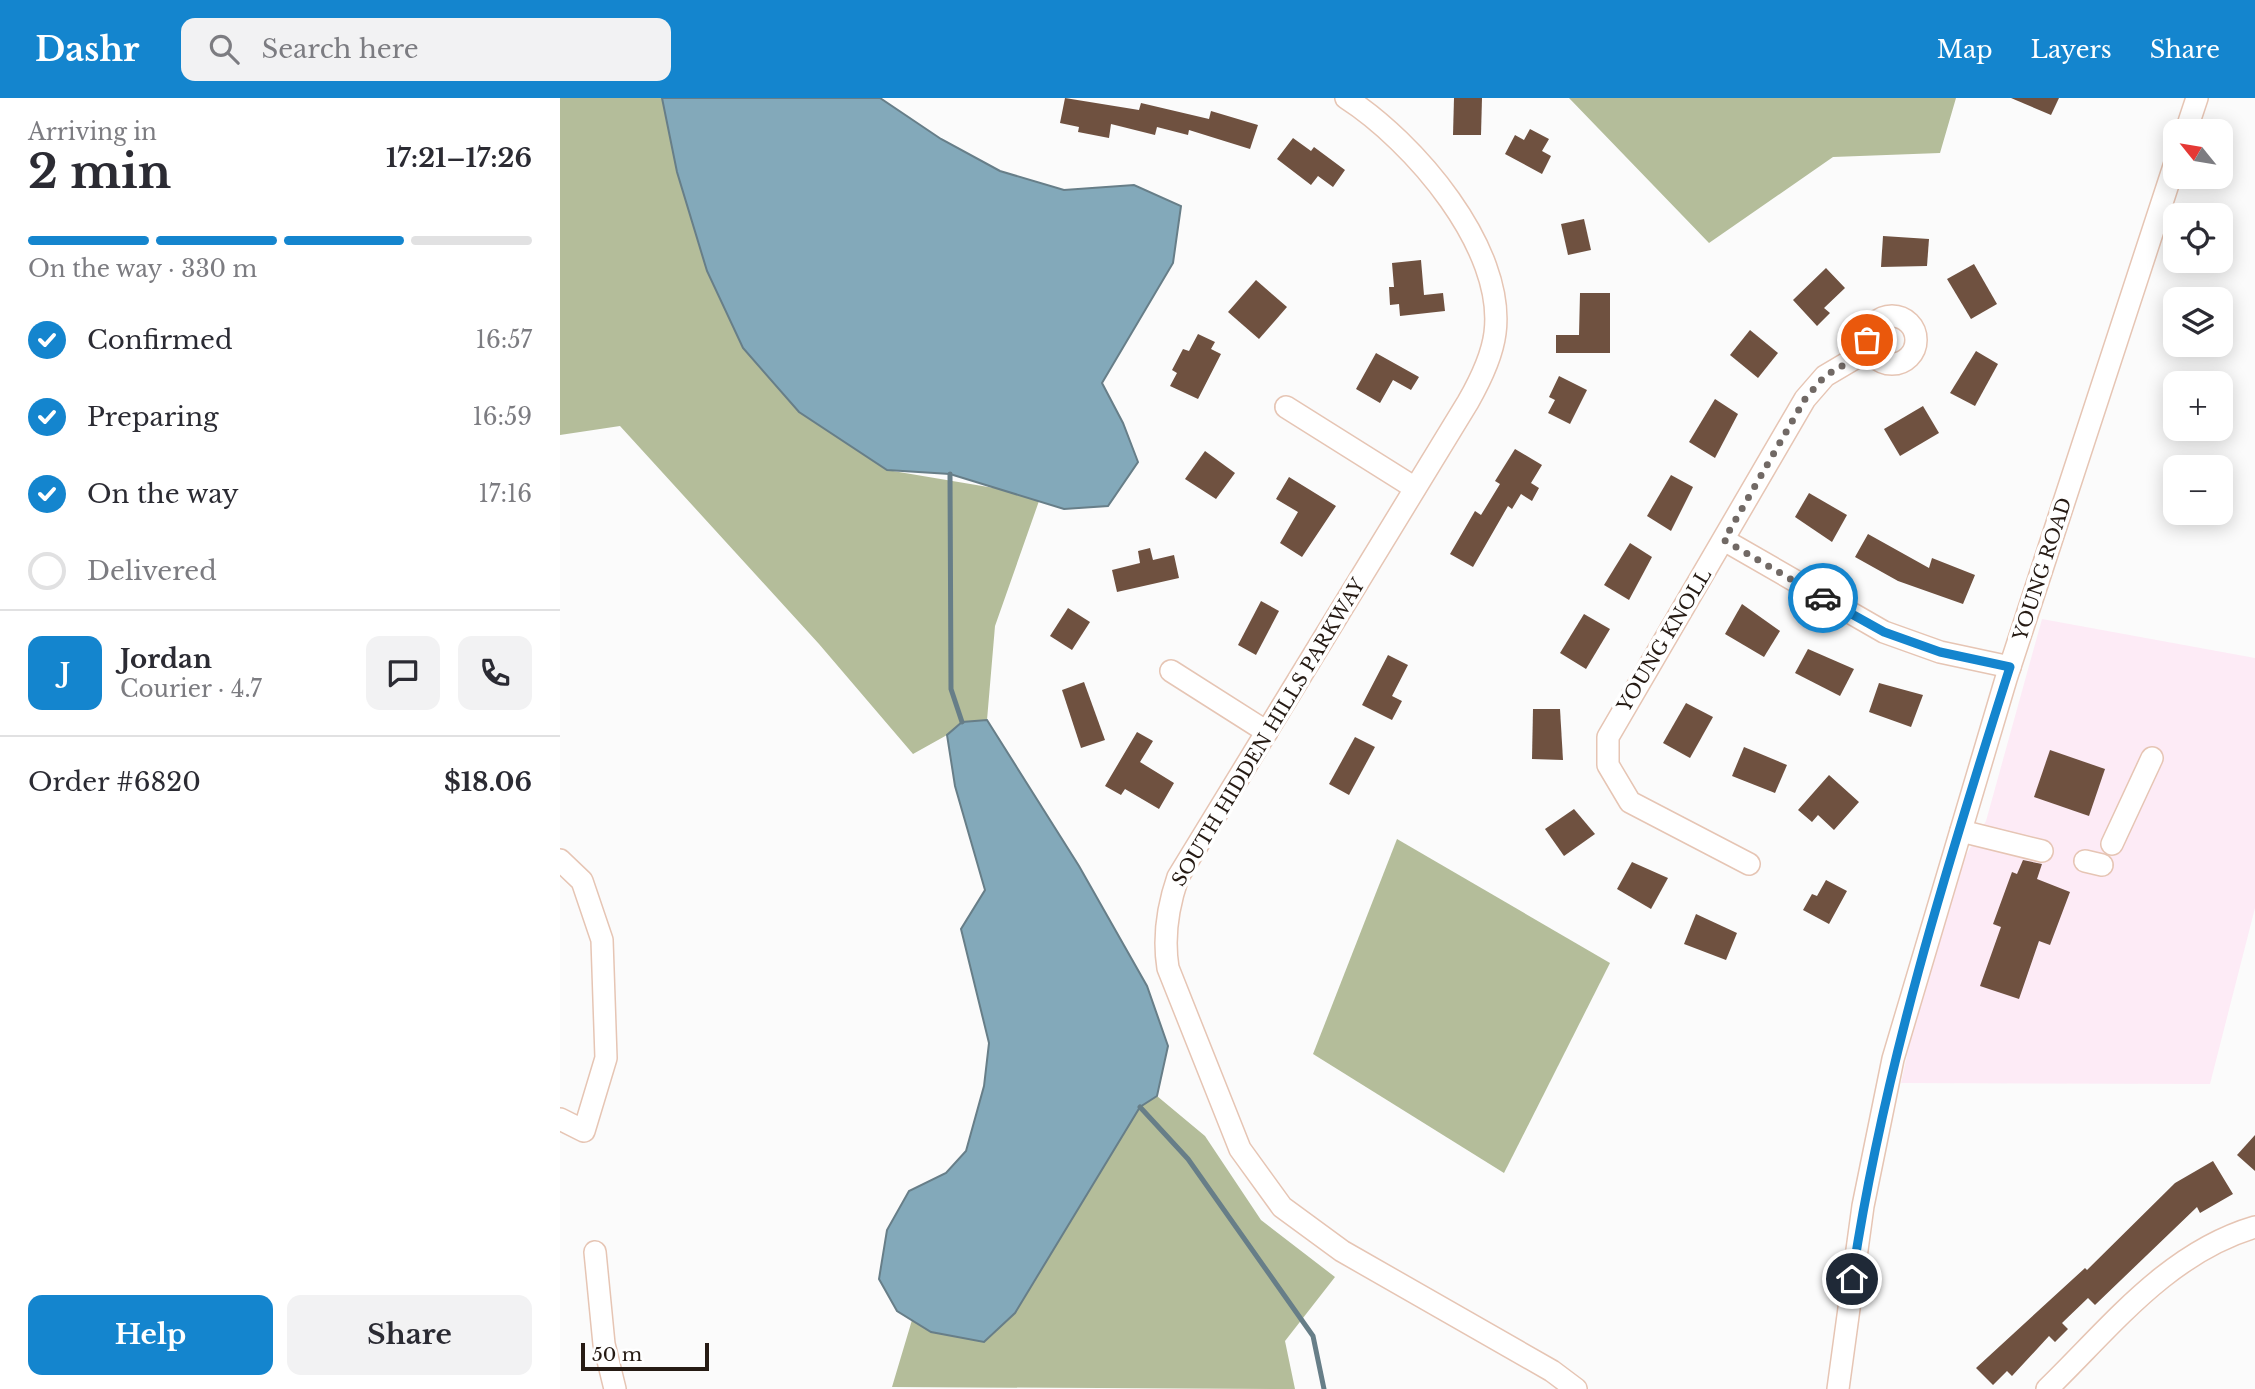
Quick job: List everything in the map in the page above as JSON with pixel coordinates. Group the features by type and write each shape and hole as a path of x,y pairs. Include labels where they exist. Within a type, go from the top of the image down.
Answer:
{"street":[{"path":"2190,119 2197,98"},
{"name":"SOUTH HIDDEN HILLS PARKWAY","path":"1354,100 1419,162 1463,216 1490,284 1496,331 1489,356 1468,402 1178,877 1170,901 1165,951 1168,968 1240,1149 1282,1207 1342,1251 1440,1310 1552,1371 1576,1389"},
{"name":"YOUNG ROAD","path":"1838,1389 1863,1206 1893,1059 2010,667 2166,189"},
{"name":"YOUNG KNOLL","path":"1749,864 1630,802 1608,765 1608,737 1620,712 1805,399 1825,376 1869,350"},
{"path":"1286,407 1415,488"},
{"path":"1724,540 1884,632 1940,652 2010,667"},
{"path":"1171,671 1267,732"},
{"path":"2112,844 2152,758"},
{"path":"1961,831 2042,851"},
{"path":"560,860 582,881 602,940 606,1058 584,1131 560,1119"},
{"path":"2047,1389 2138,1295 2209,1247 2255,1227"},
{"path":"595,1252 604,1344 615,1389"}],"shaded area":[{"path":"2042,619 2255,658 2255,908 2210,1084 1901,1083 1942,896 1986,821"}],"green space":[{"path":"560,98 662,98 677,172 707,271 743,348 799,412 887,470 1000,489 1039,501 995,626 987,720 947,735 913,754 819,644 620,426 560,435"},
{"path":"1569,98 1956,98 1940,153 1833,157 1709,243"},
{"path":"1397,839 1610,963 1504,1173 1313,1054"},
{"path":"1157,1096 1205,1136 1261,1220 1335,1277 1285,1341 1295,1389 892,1387 912,1320 931,1332 1095,1180 1140,1107"}],"water":[{"path":"662,98 880,98 941,139 1000,171 1064,190 1134,185 1181,206 1173,263 1102,383 1123,423 1138,462 1108,506 1064,509 950,474 887,470 799,412 743,348 707,271 677,172"},
{"path":"987,720 1079,866 1147,986 1168,1046 1157,1096 1140,1107 1015,1313 984,1342 931,1332 897,1311 879,1279 887,1230 909,1191 946,1173 966,1151 984,1086 989,1043 961,929 985,890 955,786 947,735 962,722"}],"building":[{"path":"1065,98 1139,110 1141,103 1209,119 1211,111 1258,125 1250,149 1189,130 1188,135 1157,127 1155,135 1111,124 1109,138 1078,132 1079,127 1060,123"},
{"path":"1454,98 1482,98 1481,135 1453,135"},
{"path":"2011,98 2059,98 2051,115"},
{"path":"1530,129 1549,139 1542,151 1551,156 1542,174 1505,154 1515,135 1524,140"},
{"path":"1293,138 1311,151 1314,147 1345,170 1333,187 1318,176 1311,185 1277,159"},
{"path":"1584,219 1591,250 1568,255 1561,224"},
{"path":"1883,236 1929,239 1927,266 1881,267"},
{"path":"1421,260 1424,295 1443,293 1445,311 1400,316 1399,304 1390,305 1389,287 1394,287 1392,263"},
{"path":"1974,264 1997,304 1971,319 1947,279"},
{"path":"1826,268 1845,288 1824,308 1830,313 1817,326 1793,300"},
{"path":"1256,280 1287,307 1259,339 1228,312"},
{"path":"1580,293 1610,293 1610,353 1556,353 1556,335 1579,335"},
{"path":"1750,330 1778,353 1758,378 1730,355"},
{"path":"1198,334 1215,342 1211,349 1221,354 1198,399 1170,386 1177,373 1172,370 1183,349 1189,351"},
{"path":"1976,351 1998,364 1975,406 1950,393"},
{"path":"1376,353 1419,377 1411,390 1393,380 1380,403 1356,389"},
{"path":"1559,376 1587,390 1570,424 1548,413 1555,400 1549,397"},
{"path":"1715,399 1738,414 1715,458 1689,442"},
{"path":"1923,406 1939,433 1900,456 1884,429"},
{"path":"1515,449 1542,465 1531,483 1539,488 1532,501 1521,494 1512,509 1508,506 1473,567 1450,554 1475,511 1481,515 1500,484 1495,481"},
{"path":"1205,451 1235,473 1216,499 1185,479"},
{"path":"1671,475 1693,487 1671,531 1647,516"},
{"path":"1289,477 1336,506 1302,557 1280,543 1298,512 1276,499"},
{"path":"1809,493 1847,515 1832,542 1795,517"},
{"path":"1868,534 1929,568 1932,558 1975,575 1963,604 1898,581 1855,557"},
{"path":"1630,543 1652,557 1629,600 1604,585"},
{"path":"1150,548 1153,560 1174,555 1179,578 1117,592 1112,570 1140,563 1138,551"},
{"path":"1261,601 1279,611 1256,655 1238,645"},
{"path":"1742,604 1780,631 1764,657 1725,634"},
{"path":"1068,608 1090,622 1072,650 1050,636"},
{"path":"1584,614 1610,629 1586,669 1560,653"},
{"path":"1808,649 1854,669 1840,696 1795,673"},
{"path":"1388,655 1408,665 1392,696 1402,701 1392,720 1362,705"},
{"path":"1084,682 1105,740 1081,748 1062,690"},
{"path":"1879,683 1923,695 1911,727 1869,712"},
{"path":"1686,703 1713,717 1690,758 1663,743"},
{"path":"1533,709 1560,709 1563,760 1532,759"},
{"path":"1137,732 1153,741 1140,762 1174,783 1159,809 1125,789 1121,795 1105,786"},
{"path":"1355,737 1375,747 1349,795 1329,784"},
{"path":"1744,747 1787,765 1775,793 1732,776"},
{"path":"2050,750 2105,769 2089,816 2034,797"},
{"path":"1829,775 1859,802 1834,830 1818,815 1812,822 1798,810"},
{"path":"1574,809 1595,834 1564,856 1545,829"},
{"path":"2023,860 2042,864 2037,879 2070,892 2050,945 2039,941 2019,999 1980,986 2001,927 1993,924 2012,872 2017,874"},
{"path":"1632,862 1668,878 1651,909 1617,889"},
{"path":"1826,880 1847,891 1829,924 1803,910 1812,894 1817,896"},
{"path":"1696,914 1737,933 1726,960 1684,944"},
{"path":"2255,1135 2255,1171 2237,1155"},
{"path":"2213,1161 2233,1194 2200,1213 2197,1207 2095,1305 2088,1298 2062,1323 2068,1329 2055,1342 2049,1336 2012,1376 2007,1371 1993,1385 1976,1368 2085,1268 2087,1270 2175,1183"}],"waterway":[{"path":"950,474 951,689 962,722"},
{"path":"1140,1107 1188,1159 1313,1336 1324,1389"}],"way so far":[{"path":"1823,598 1724,540 1805,399 1825,376 1869,350 1867,340"}],"route":[{"path":"1823,598 1884,632 1940,652 2010,667 1893,1059 1863,1206 1852,1279"}]}
